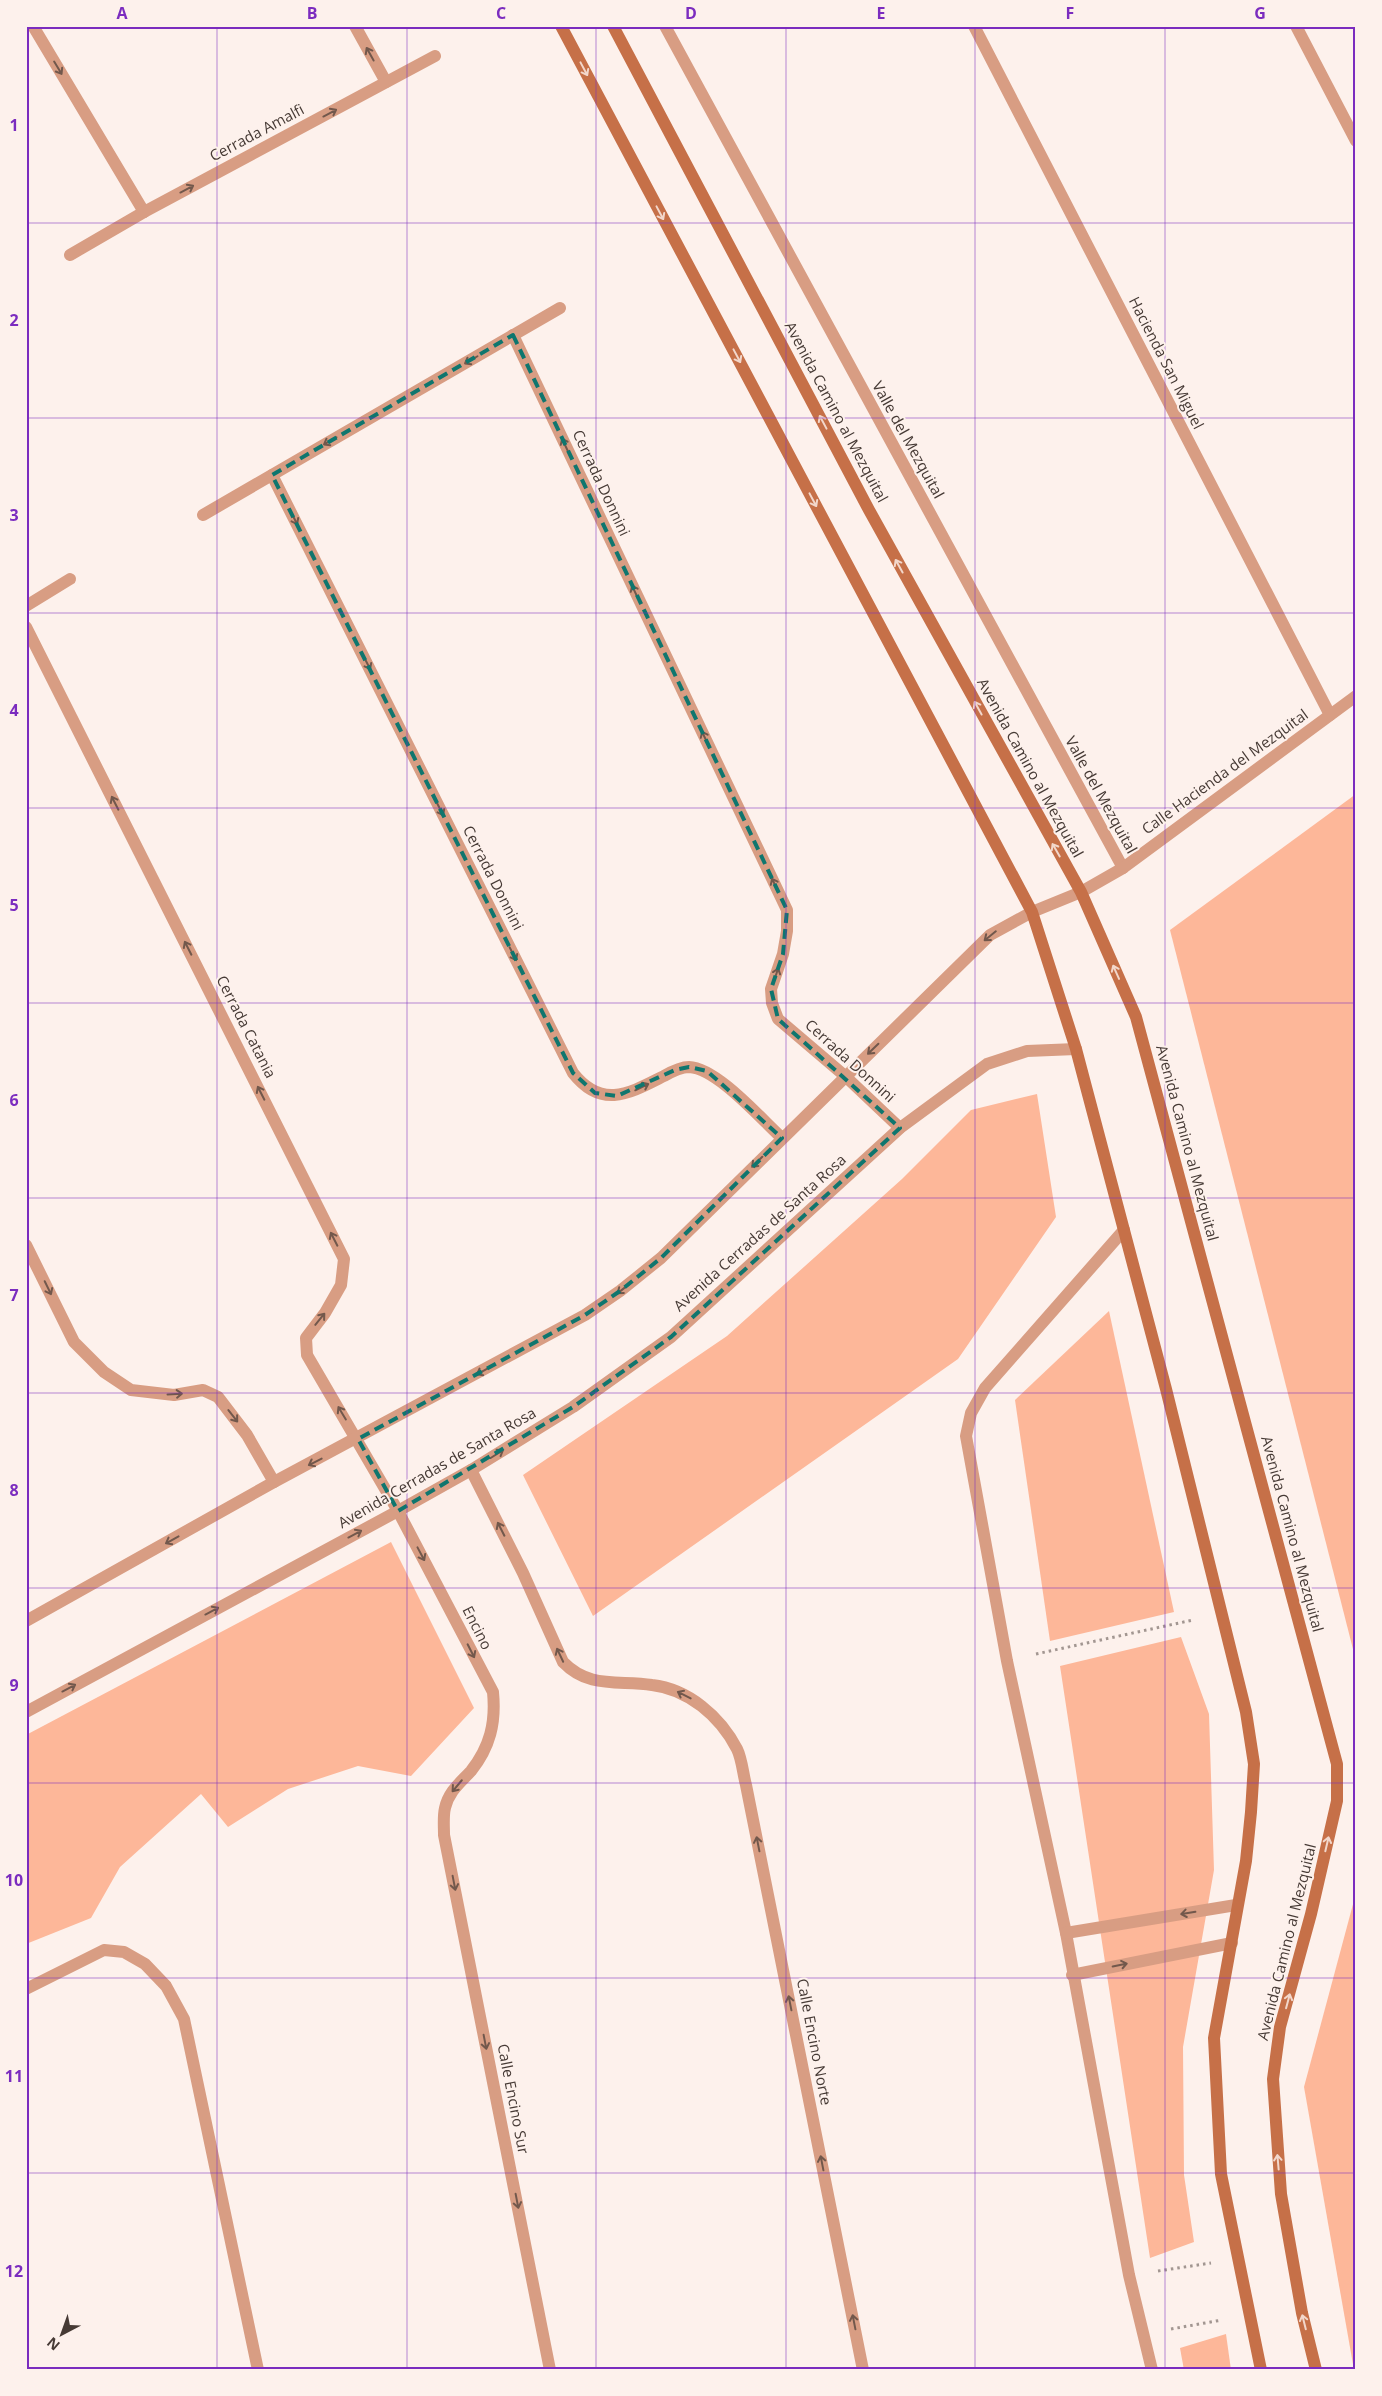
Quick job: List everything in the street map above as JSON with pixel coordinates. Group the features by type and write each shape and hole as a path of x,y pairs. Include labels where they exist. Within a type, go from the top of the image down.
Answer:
{"main road":[{"path":"561,26 1032,912 1076,1049 1223,1613 1246,1712 1254,1764 1246,1861 1236,1905 1232,1942 1214,2038 1220,2174 1261,2370"},
{"name":"Avenida Camino al Mezquital","path":"613,26 869,510 1081,892 1136,1017 1336,1764 1337,1800 1311,1914 1280,2027 1274,2079 1281,2194 1302,2313 1316,2370"}],"street":[{"path":"33,26 144,212"},
{"path":"355,26 386,82"},
{"name":"Valle del Mezquital","path":"665,26 1123,868"},
{"name":"Hacienda San Miguel","path":"974,26 1330,716"},
{"path":"1296,26 1356,141"},
{"name":"Cerrada Amalfi","path":"70,255 144,212 436,56"},
{"path":"203,515 560,308"},
{"name":"Cerrada Donnini","path":"513,335 787,910 787,931 783,954 772,989 772,1003 778,1019 846,1076 900,1128"},
{"name":"Cerrada Donnini","path":"272,475 573,1073 582,1084 595,1093 617,1096 637,1090 675,1070 689,1067 706,1071 782,1138"},
{"path":"26,606 70,579"},
{"name":"Cerrada Catania","path":"26,627 344,1259 341,1285 325,1312 306,1338 307,1355 358,1439"},
{"name":"Calle Hacienda del Mezquital","path":"1032,912 1081,892 1123,868 1356,696"},
{"path":"26,1621 274,1482 358,1439 585,1315 620,1291 661,1258 990,935 1032,912"},
{"name":"Avenida Cerradas de Santa Rosa","path":"26,1712 398,1511 471,1470 573,1407 671,1337 900,1128 987,1064 1027,1051 1076,1049"},
{"path":"1124,1230 985,1388 972,1413 966,1436 1006,1661 1066,1933 1072,1975 1129,2275 1152,2370"},
{"path":"26,1245 74,1342 104,1372 131,1390 174,1395 203,1390 218,1397 247,1435 274,1482"},
{"name":"Encino","path":"358,1439 493,1692 495,1715 487,1748 470,1771 453,1788 444,1809 444,1835"},
{"name":"Calle Encino Norte","path":"471,1470 523,1573 563,1662 574,1673 598,1682 653,1685 682,1693 701,1705 721,1726 737,1750 746,1785 863,2370"},
{"name":"Calle Encino Sur","path":"444,1835 550,2370"},
{"path":"1066,1933 1236,1905"},
{"path":"1072,1975 1232,1942"},
{"path":"26,1989 104,1950 124,1952 145,1964 166,1986 184,2019 258,2370"}],"path":[{"path":"1006,1661 1223,1613"},
{"path":"1129,2275 1239,2259"},
{"path":"1144,2333 1251,2315"}],"highlighted area":[{"path":"513,335 787,910 783,954 771,989 778,1019 900,1128 671,1337 573,1407 398,1511 358,1439 585,1315 620,1291 661,1258 782,1138 707,1071 689,1067 675,1070 617,1096 595,1093 573,1073 272,475"}],"shaded area":[{"path":"1356,794 1356,1661 1170,930"},
{"path":"1037,1094 1056,1217 958,1359 593,1616 523,1475 727,1336 902,1179 971,1110"},
{"path":"1109,1311 1174,1612 1050,1641 1015,1400"},
{"path":"391,1542 474,1708 411,1776 358,1766 288,1789 228,1827 201,1794 120,1867 91,1918 26,1944 26,1735"},
{"path":"1181,1637 1209,1714 1214,1870 1183,2047 1184,2175 1194,2242 1150,2258 1060,1666"},
{"path":"1356,1893 1356,2370 1354,2370 1304,2087"},
{"path":"1226,2334 1231,2370 1184,2370 1180,2348"}]}
